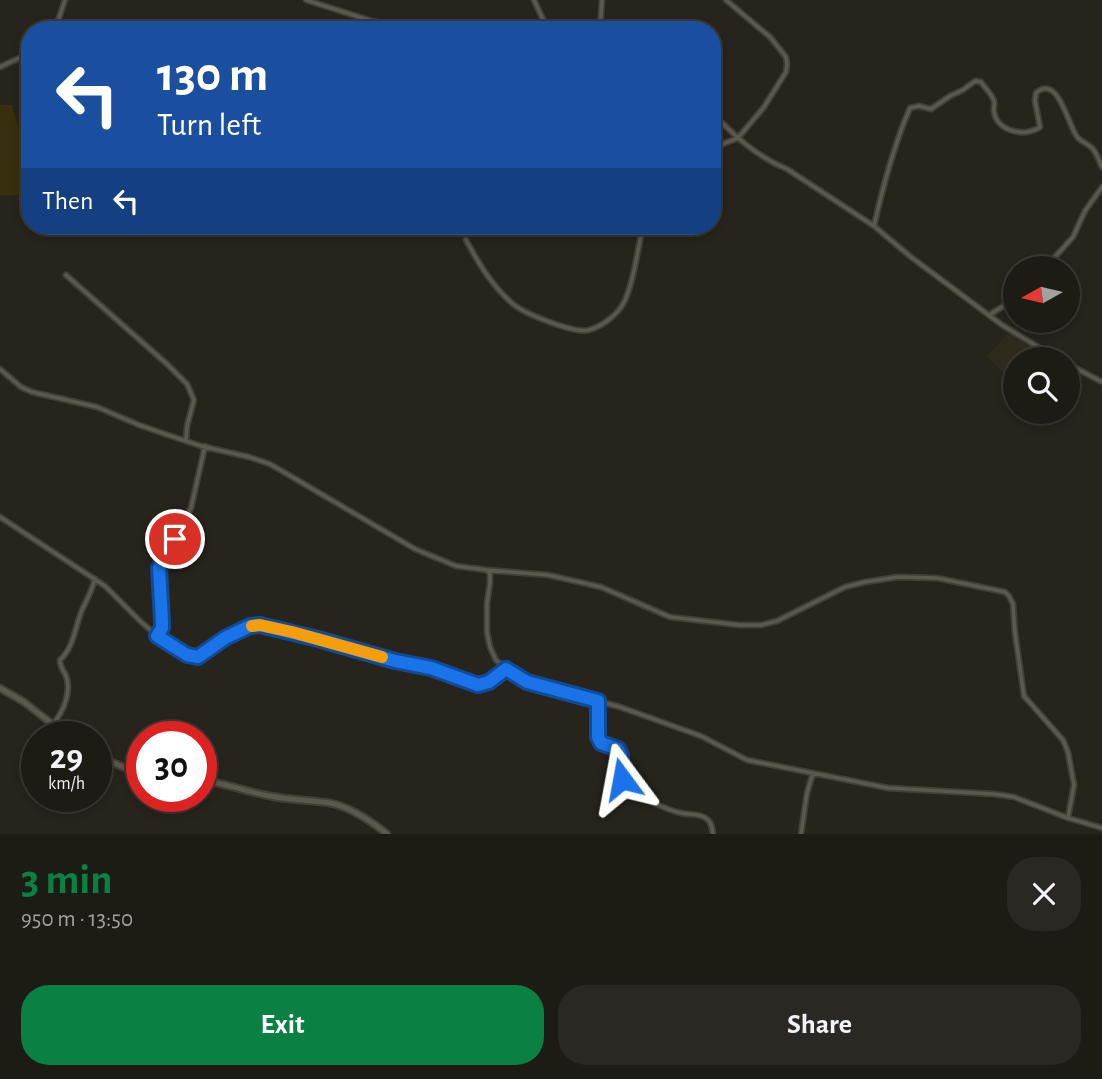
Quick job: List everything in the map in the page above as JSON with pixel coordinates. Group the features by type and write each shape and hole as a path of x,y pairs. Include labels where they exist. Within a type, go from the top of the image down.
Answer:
{"street":[{"path":"58,21 65,0"},
{"path":"306,0 372,21"},
{"path":"534,0 544,21"},
{"path":"601,21 602,0"},
{"path":"721,145 738,138 764,107 786,72 788,64 786,57 770,37 726,0"},
{"path":"0,68 21,58"},
{"path":"874,226 900,129 910,108 919,106 931,109 975,81 981,82 991,95 994,113 1000,123 1018,132 1031,133 1040,127 1035,93 1045,88 1051,90 1064,107 1079,139 1092,148 1102,167"},
{"path":"721,122 749,148 773,164 787,169 874,226 989,315 1039,347"},
{"path":"1056,256 1073,237 1084,211 1102,187"},
{"path":"466,240 486,276 515,306 538,318 580,331 603,324 622,306 641,235"},
{"path":"66,275 187,384 194,400 186,440"},
{"path":"989,315 1003,306"},
{"path":"0,369 21,387 32,392 97,407 139,425 270,464 415,549 456,566 548,575 601,587 670,617 761,625 777,621 845,587 898,577 937,578 1005,593 1013,604 1024,696 1063,740 1068,752 1074,785 1068,818"},
{"path":"1080,370 1102,382"},
{"path":"157,636 162,628 159,568 191,508 205,446"},
{"path":"0,517 96,579 139,621 187,655 198,657 225,638 250,626 260,625 431,668 478,685 489,682 506,669"},
{"path":"487,570 490,574 487,603 489,647 496,660 527,682 620,706 701,736 747,760 888,788 1014,797 1102,828"},
{"path":"54,721 65,704 68,689 60,660 72,644 96,579"},
{"path":"0,688 48,721"},
{"path":"598,701 598,737 601,743 618,749 624,784 671,810 706,818 713,834"},
{"path":"801,834 813,773"},
{"path":"217,782 271,797 339,806 387,834"}],"shaded area":[{"path":"0,105 12,105 19,129 21,128 21,195 0,195"},
{"path":"1008,333 1013,333 1031,347 1003,347 1003,373 987,356"}],"slow traffic":[{"path":"252,626 260,625 292,632 382,657"}],"route":[{"path":"175,539 158,573 162,628 157,636 187,655 198,657 225,638 250,626 260,625 431,668 478,685 489,682 506,669 527,682 598,701 598,737 601,743 618,749 621,755 622,779"}]}
